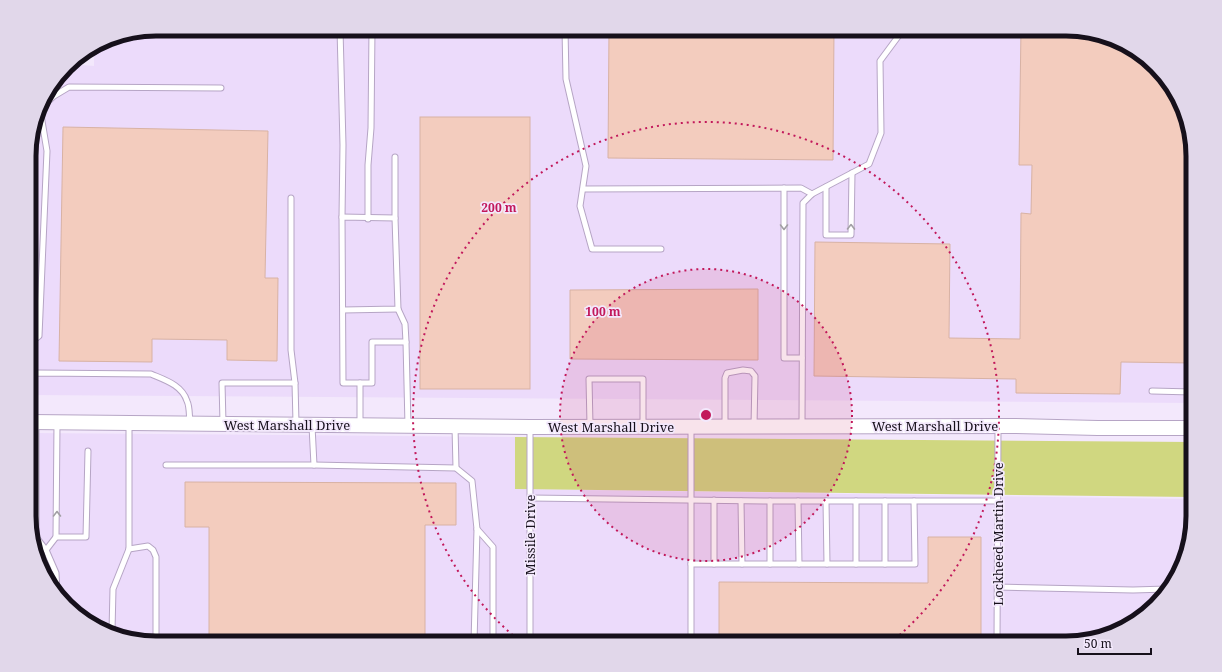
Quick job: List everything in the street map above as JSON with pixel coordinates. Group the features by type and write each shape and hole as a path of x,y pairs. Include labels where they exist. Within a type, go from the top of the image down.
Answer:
{"main road":[{"name":"West Marshall Drive","path":"36,422 530,427 998,426 1186,428"}],"lane":[{"path":"340,36 343,145 342,218 344,383 372,383 372,342 406,342"},
{"path":"368,219 372,36"},
{"path":"565,36 566,79 586,166 580,206 592,249 661,249"},
{"path":"802,426 803,202 812,194 869,164 881,133 880,61 899,36"},
{"path":"50,100 69,87 221,88"},
{"path":"36,338 39,336 47,159 42,120"},
{"path":"395,157 395,218 398,309 405,324 408,426"},
{"path":"826,187 826,235 851,235 852,173"},
{"path":"784,188 784,358 802,358"},
{"path":"583,189 801,188 812,194"},
{"path":"291,198 291,350 295,383 296,424"},
{"path":"342,218 395,218"},
{"path":"344,310 398,309"},
{"path":"725,427 725,378 727,372 743,370 751,371 755,376 754,427"},
{"path":"36,373 151,374 168,381 181,389 188,401 190,424"},
{"path":"590,426 590,379 643,379 643,427"},
{"path":"223,424 222,383 295,383"},
{"path":"360,383 360,425"},
{"path":"1152,391 1186,392"},
{"path":"46,550 56,536 57,423"},
{"path":"112,628 113,589 129,549 129,423"},
{"path":"312,425 314,465"},
{"path":"454,426 456,468"},
{"name":"Lockheed Martin Drive","path":"998,426 998,636"},
{"name":"Missile Drive","path":"530,427 530,636"},
{"path":"691,427 691,636"},
{"path":"56,536 86,537 88,451"},
{"path":"166,465 314,465 456,468 472,480 477,529 474,636"},
{"path":"530,498 741,501 998,501"},
{"path":"714,500 714,564"},
{"path":"741,501 742,564"},
{"path":"770,501 770,564"},
{"path":"798,501 799,564"},
{"path":"826,501 826,564"},
{"path":"856,501 856,564"},
{"path":"885,501 885,564"},
{"path":"691,564 915,564 914,501"},
{"path":"477,529 493,547 493,636"},
{"path":"39,541 46,550 56,573 57,584"},
{"path":"129,549 148,546 153,550 156,558 156,636"},
{"path":"998,587 1161,589"}],"shaded area":[{"path":"148,36 1074,36 1105,42 1133,56 1156,77 1166,89 1174,103 1182,125 1186,156 1186,403 36,395 36,148 38,133 48,103 56,89 71,71 78,65 94,66 94,53 96,52 125,40"},
{"path":"36,433 515,437 515,489 1186,499 1186,516 1185,532 1177,562 1166,583 1156,595 1133,616 1119,624 1105,630 1074,636 148,636 117,630 89,616 66,595 56,583 48,569 40,547 37,532"}],"green space":[{"path":"515,437 1186,442 1186,497 515,489"}],"building":[{"path":"609,36 834,36 833,160 608,158"},
{"path":"1021,36 1074,36 1105,42 1133,56 1156,77 1166,89 1174,103 1180,117 1185,140 1186,363 1121,362 1120,394 1016,393 1016,379 814,376 815,242 950,244 949,338 1020,339 1021,213 1031,214 1032,165 1019,165"},
{"path":"420,117 530,117 530,389 420,389"},
{"path":"63,127 268,131 265,278 278,278 277,361 227,360 227,340 152,339 152,362 59,361"},
{"path":"758,289 758,360 570,359 570,290"},
{"path":"185,482 456,483 456,525 425,525 425,636 209,636 209,527 185,527"},
{"path":"928,537 981,537 981,636 719,636 719,582 928,583"}]}
